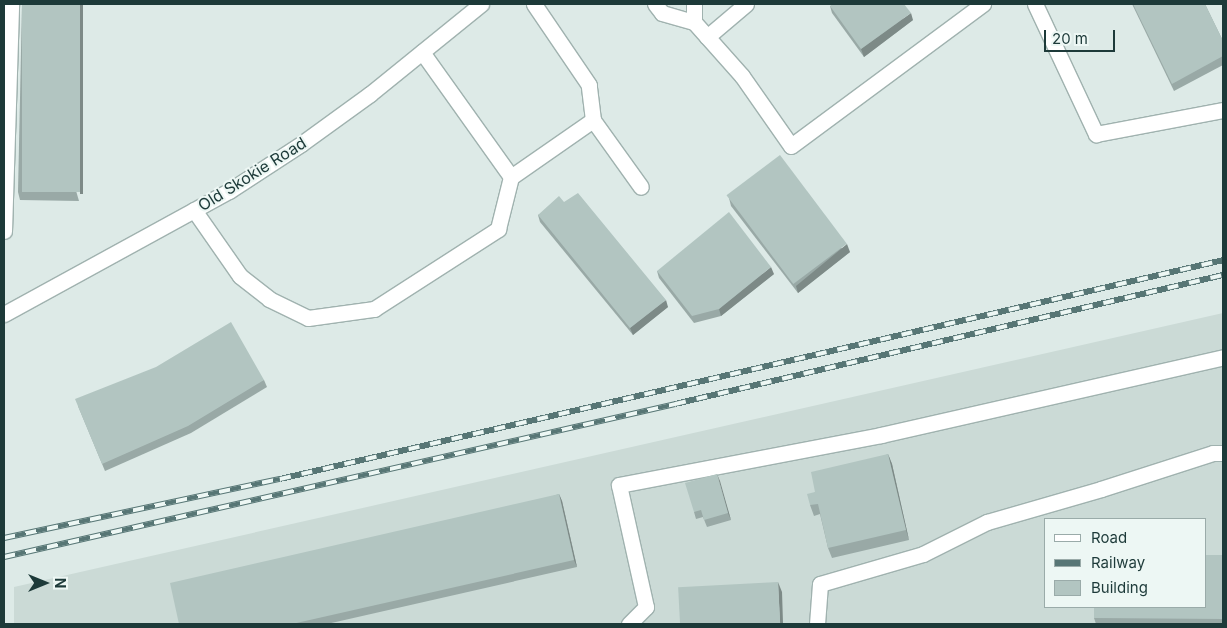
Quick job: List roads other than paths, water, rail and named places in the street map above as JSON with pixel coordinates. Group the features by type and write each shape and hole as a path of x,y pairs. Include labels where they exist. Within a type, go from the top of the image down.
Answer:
{"street":[{"path":"4,231 5,91 11,4"},
{"name":"Old Skokie Road","path":"4,314 194,210 301,144 370,94 481,4"},
{"path":"534,4 589,85 593,120 641,187"},
{"path":"655,4 662,13 694,22 742,76 791,146 983,4"},
{"path":"694,4 694,22"},
{"path":"707,37 746,4"},
{"path":"1035,4 1096,134 1223,110"},
{"path":"422,52 511,177"},
{"path":"194,210 240,276 268,299 308,318 374,310 498,229 511,177 593,120"},
{"path":"629,624 646,607 619,485 881,434 1223,357"},
{"path":"817,624 820,584 923,554 987,522 1101,490 1213,453 1223,453"}],"railway":[{"path":"4,538 280,479 1223,260"},
{"path":"4,557 675,404 1223,275"}]}
